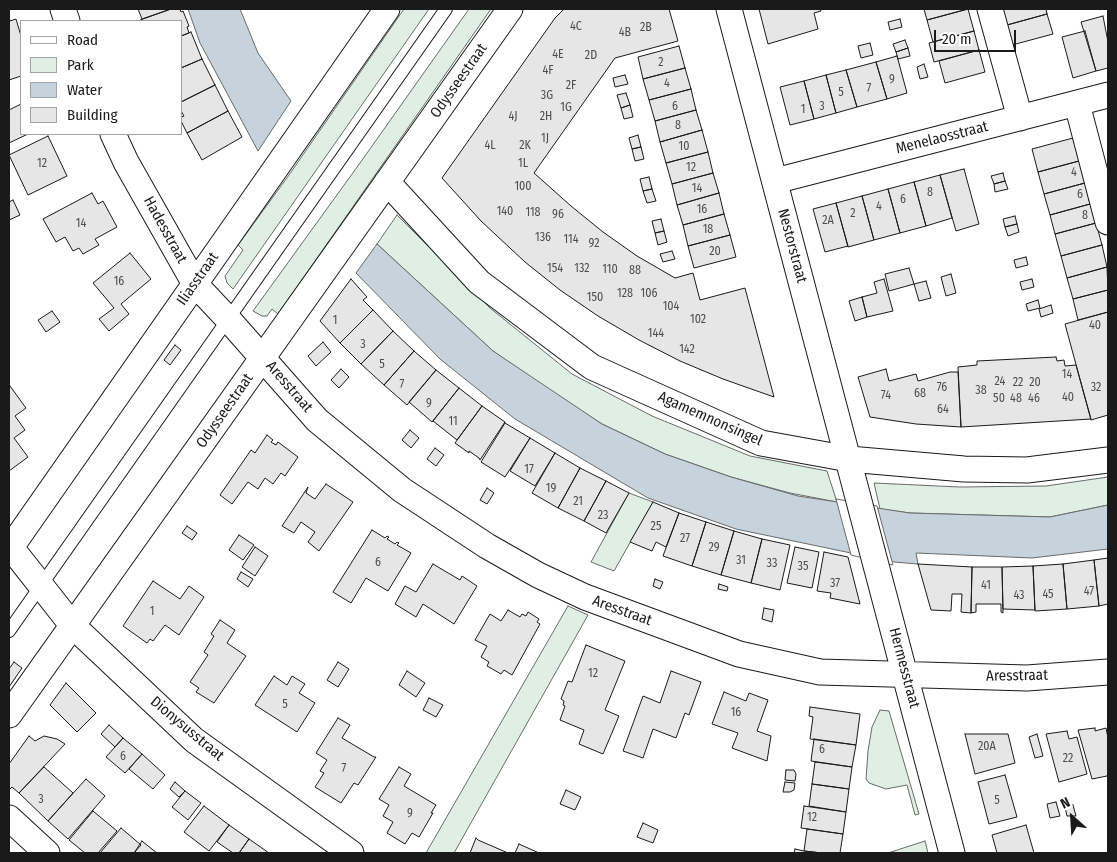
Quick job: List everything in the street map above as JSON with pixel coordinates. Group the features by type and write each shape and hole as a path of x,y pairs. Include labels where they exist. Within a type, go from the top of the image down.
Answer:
{"street":[{"name":"Iliasstraat","path":"10,547 387,9"},
{"name":"Odysseestraat","path":"9,715 510,9"},
{"name":"Nestorstraat","path":"729,9 855,483"},
{"path":"990,9 1020,118"},
{"name":"Menelaosstraat","path":"775,181 1108,95"},
{"path":"1077,104 1108,222"},
{"name":"Hadesstraat","path":"113,135 126,162 195,284 228,319"},
{"name":"Agamemnonsingel","path":"387,182 479,282 592,367 761,443 849,459 964,469 1027,470 1108,460"},
{"name":"Aresstraat","path":"228,319 317,420 402,490 487,546 538,575 585,598 739,654 820,672 1027,678 1108,672"},
{"name":"Hermesstraat","path":"855,483 952,853"},
{"name":"Dionysusstraat","path":"10,547 72,625 194,740 351,853"},
{"path":"9,818 47,853"}],"lane":[{"path":"9,631 446,9"}],"green space":[{"path":"404,9 429,9 233,289 227,283 225,276 243,250 238,245"},
{"path":"469,9 491,9 278,314 272,309 267,316 262,316 253,311 360,163"},
{"path":"397,215 490,308 572,374 652,416 750,456 827,471 837,502 790,493 731,477 665,454 602,424 537,382 493,351 377,244"},
{"path":"1108,477 1108,505 1050,517 910,513 880,509 874,483 959,487 1046,486"},
{"path":"629,493 653,502 614,571 591,562"},
{"path":"568,606 588,615 454,853 426,853"},
{"path":"880,710 889,711 919,814 915,815 907,785 886,789 869,783 866,779 872,727"},
{"path":"925,841 928,853 889,853 891,852"}],"water":[{"path":"188,9 240,9 258,53 291,101 258,151 200,43"},
{"path":"377,244 493,351 602,424 665,454 731,477 798,496 910,513 1050,517 1108,505 1108,549 1032,558 916,553 918,564 894,562 736,529 648,498 515,419 440,359 356,273"}],"pier":[{"path":"836,499 877,506 893,565 851,555"}],"building":[{"path":"138,9 171,9 142,19"},
{"path":"171,9 180,9 181,12 183,11 189,26 187,27 189,33 182,36 182,20 140,20"},
{"path":"564,9 669,9 678,41 615,58 534,173 603,232 637,256 675,278 693,273 700,300 745,288 774,397 680,361 598,316 560,290 525,262 481,221 442,178 555,18"},
{"path":"759,9 820,9 821,11 814,13 818,29 768,44"},
{"path":"924,9 968,9 927,20"},
{"path":"968,9 974,31 933,42 927,20"},
{"path":"1003,9 1046,9 1047,14 1007,25"},
{"path":"1047,14 1053,34 1012,45 1007,25"},
{"path":"1103,16 1108,42 1108,68 1096,71 1081,22"},
{"path":"9,17 10,21 16,19 20,33 20,76 9,80"},
{"path":"900,19 902,27 890,30 888,22"},
{"path":"974,31 979,50 934,62 929,43"},
{"path":"1085,31 1096,71 1073,78 1062,37"},
{"path":"191,32 202,59 182,68 182,36"},
{"path":"905,40 908,48 896,52 893,44"},
{"path":"870,43 873,55 861,58 858,46"},
{"path":"679,46 685,68 643,79 638,57"},
{"path":"908,48 910,56 898,59 896,52"},
{"path":"979,50 985,72 945,83 939,61"},
{"path":"897,56 907,93 887,99 876,62"},
{"path":"202,59 215,85 182,102 182,68"},
{"path":"876,62 887,99 857,107 846,70"},
{"path":"924,64 928,77 920,79 917,67"},
{"path":"685,68 691,89 649,100 643,79"},
{"path":"846,70 857,107 836,113 826,75"},
{"path":"625,75 628,84 615,87 613,78"},
{"path":"826,75 836,113 814,119 804,81"},
{"path":"804,81 814,119 790,125 780,87"},
{"path":"215,85 228,111 187,133 182,123 182,117 184,116 182,113 182,102"},
{"path":"691,89 696,110 655,121 649,100"},
{"path":"626,93 630,105 621,108 617,95"},
{"path":"20,104 20,135 26,135 9,143 9,110"},
{"path":"630,105 633,117 624,119 621,108"},
{"path":"696,110 702,130 660,142 655,121"},
{"path":"228,111 242,137 202,160 187,133"},
{"path":"702,130 708,152 666,163 660,142"},
{"path":"638,135 641,147 632,149 629,138"},
{"path":"48,136 67,176 28,195 9,155"},
{"path":"1073,138 1079,161 1038,172 1032,149"},
{"path":"641,147 644,159 635,161 632,149"},
{"path":"708,152 713,173 672,184 666,163"},
{"path":"1079,161 1085,183 1044,194 1038,172"},
{"path":"964,169 979,224 956,231 940,175"},
{"path":"713,173 719,193 677,205 672,184"},
{"path":"1003,173 1005,181 994,184 991,176"},
{"path":"940,175 952,218 926,226 914,182"},
{"path":"649,177 652,189 643,191 640,179"},
{"path":"1005,181 1008,189 995,192 994,184"},
{"path":"914,182 926,226 900,233 888,189"},
{"path":"1085,183 1090,204 1050,215 1044,194"},
{"path":"652,189 656,201 647,203 643,191"},
{"path":"888,189 900,233 874,240 862,196"},
{"path":"92,193 98,204 103,201 117,227 95,239 99,245 83,254 79,248 73,251 65,237 56,242 43,219"},
{"path":"719,193 724,214 683,225 677,205"},
{"path":"862,196 874,240 848,247 836,203"},
{"path":"13,200 20,215 9,220 9,202"},
{"path":"836,203 848,246 825,252 813,209"},
{"path":"1090,204 1096,223 1055,234 1050,215"},
{"path":"724,214 730,235 688,246 683,225"},
{"path":"1015,216 1017,224 1005,227 1003,219"},
{"path":"661,219 664,231 655,233 652,221"},
{"path":"1096,223 1102,245 1061,256 1055,234"},
{"path":"1017,224 1019,232 1008,236 1005,227"},
{"path":"664,231 667,242 658,245 655,233"},
{"path":"730,235 736,257 694,268 688,246"},
{"path":"1102,245 1107,267 1067,278 1061,256"},
{"path":"672,251 675,259 663,262 660,254"},
{"path":"130,253 151,279 121,304 129,314 109,331 99,319 114,308 93,283"},
{"path":"1026,257 1028,265 1016,268 1014,260"},
{"path":"1107,267 1108,290 1073,299 1067,278"},
{"path":"909,268 914,284 889,291 885,274"},
{"path":"951,274 956,293 946,296 941,277"},
{"path":"351,279 367,297 363,300 373,310 340,343 320,321"},
{"path":"884,279 893,311 867,317 862,297 877,293 874,282"},
{"path":"1032,279 1034,287 1022,290 1020,282"},
{"path":"926,281 931,298 919,301 914,284"},
{"path":"1108,290 1108,312 1078,320 1073,299"},
{"path":"862,297 867,317 855,321 849,301"},
{"path":"1038,300 1040,308 1028,311 1026,304"},
{"path":"1051,305 1053,313 1041,317 1039,309"},
{"path":"373,310 393,331 361,364 340,343"},
{"path":"52,311 60,322 46,332 38,320"},
{"path":"1108,312 1108,415 1091,420 1065,324"},
{"path":"393,331 414,351 384,385 361,364"},
{"path":"323,342 331,352 316,366 308,356"},
{"path":"175,345 181,350 170,365 164,360"},
{"path":"414,351 436,370 407,405 384,385"},
{"path":"1056,357 1057,361 1064,360 1065,366 1076,365 1091,419 961,427 958,367 977,365 977,361"},
{"path":"341,369 349,377 339,388 331,380"},
{"path":"886,369 889,381 916,374 918,381 950,372 958,372 961,427 916,424 870,417 858,377"},
{"path":"436,370 459,388 432,422 409,402"},
{"path":"9,387 26,408 15,416 25,430 14,438 28,457 9,471"},
{"path":"459,388 482,406 457,440 433,421"},
{"path":"482,406 505,422 480,460 455,443"},
{"path":"505,423 530,438 505,477 481,462"},
{"path":"410,430 419,438 411,448 402,440"},
{"path":"267,435 273,440 271,442 276,445 278,442 298,457 285,476 281,473 273,484 265,478 258,489 248,482 232,504 220,495 251,450 255,453"},
{"path":"530,438 555,453 535,486 510,471"},
{"path":"435,448 444,455 436,466 427,459"},
{"path":"555,453 580,468 558,508 532,493"},
{"path":"580,468 606,481 584,521 558,508"},
{"path":"606,481 629,493 606,533 584,521"},
{"path":"326,484 353,502 319,551 308,542 315,532 301,522 294,533 282,526 308,487 306,493 315,499"},
{"path":"487,488 494,493 487,504 480,500"},
{"path":"653,502 679,513 666,547 656,542 652,551 630,542"},
{"path":"679,513 706,522 692,566 663,556"},
{"path":"706,522 734,531 721,575 692,566"},
{"path":"187,526 197,533 192,540 182,533"},
{"path":"372,530 385,538 389,537 387,539 395,544 399,543 397,545 411,553 388,591 366,578 351,603 333,592"},
{"path":"734,531 762,539 751,583 721,575"},
{"path":"239,535 254,545 243,560 229,550"},
{"path":"762,539 790,545 780,590 751,583"},
{"path":"255,547 268,556 255,576 242,567"},
{"path":"795,547 819,552 812,588 787,583"},
{"path":"824,552 848,557 860,604 830,598 831,593 817,591"},
{"path":"1108,558 1108,604 1099,606 1094,560"},
{"path":"1094,560 1099,606 1067,609 1063,564"},
{"path":"433,564 460,580 462,576 477,586 454,624 423,604 416,617 395,604 405,586 416,592"},
{"path":"918,564 972,567 971,613 961,612 962,594 952,594 951,611 931,610"},
{"path":"1063,564 1067,609 1035,611 1033,566"},
{"path":"1033,566 1035,610 1003,609 1002,567"},
{"path":"972,567 1002,567 1003,613 1001,612 1001,604 976,604 976,612 971,613"},
{"path":"241,572 253,579 248,587 237,579"},
{"path":"655,579 663,582 660,589 653,586"},
{"path":"153,581 180,599 189,586 204,597 179,635 165,625 153,641 150,639 147,643 123,626"},
{"path":"719,584 728,587 727,591 718,589"},
{"path":"764,608 774,610 772,622 762,619"},
{"path":"508,610 520,617 522,614 526,616 528,612 539,619 537,622 540,624 512,675 504,670 501,674 487,666 489,662 481,657 487,646 475,640 490,614 501,621"},
{"path":"220,620 235,630 227,643 246,656 214,703 196,692 199,688 190,682 208,655 204,652 214,636 211,634"},
{"path":"586,645 625,661 605,710 619,716 603,754 579,744 584,730 560,720 565,706 563,705 564,701 561,699 568,681 572,682"},
{"path":"14,662 22,668 9,687 9,669"},
{"path":"338,662 349,669 338,687 327,680"},
{"path":"407,671 425,683 416,697 399,685"},
{"path":"671,671 701,682 689,715 685,713 676,738 653,729 643,758 623,751 643,696 660,703"},
{"path":"274,676 287,685 292,676 305,684 299,693 315,703 297,732 255,705"},
{"path":"66,683 96,713 77,732 50,705"},
{"path":"724,692 746,701 749,693 768,700 757,731 771,736 767,761 732,748 738,733 712,724"},
{"path":"429,698 443,705 436,717 423,710"},
{"path":"810,707 860,714 856,745 810,739 813,717 809,716"},
{"path":"338,718 350,725 342,738 376,757 358,785 354,783 341,803 315,787 324,773 320,771 327,760 316,753"},
{"path":"109,725 123,738 115,747 101,734"},
{"path":"1095,728 1095,731 1106,728 1108,738 1108,774 1107,776 1092,779 1078,730"},
{"path":"1067,731 1069,739 1077,737 1087,774 1059,782 1046,734"},
{"path":"965,734 1008,734 1015,763 975,774"},
{"path":"1037,734 1043,756 1035,758 1029,737"},
{"path":"29,736 35,741 44,736 57,739 65,744 19,793 12,787 9,790 9,764"},
{"path":"123,738 142,754 125,773 106,757"},
{"path":"814,739 856,745 852,767 811,761"},
{"path":"142,754 165,775 153,789 129,769"},
{"path":"815,762 852,767 849,789 812,784"},
{"path":"44,767 73,793 48,821 19,793"},
{"path":"399,767 411,774 404,786 436,805 419,837 412,833 405,844 387,833 393,822 383,816 389,805 379,799"},
{"path":"786,770 794,770 796,774 795,781 785,780"},
{"path":"1005,775 1017,817 989,824 978,782"},
{"path":"86,779 105,796 68,839 48,821"},
{"path":"175,782 185,791 179,797 170,789"},
{"path":"785,782 795,783 794,790 783,792"},
{"path":"812,784 849,789 846,812 809,806"},
{"path":"566,790 581,797 575,810 560,804"},
{"path":"185,791 201,803 188,820 172,807"},
{"path":"1056,802 1060,816 1050,818 1047,804"},
{"path":"1073,805 1076,816 1067,816 1065,807"},
{"path":"204,806 229,825 209,851 184,832"},
{"path":"804,806 846,812 843,834 801,828"},
{"path":"93,811 117,831 98,853 85,853 69,840"},
{"path":"643,823 658,830 653,843 637,837"},
{"path":"229,825 249,839 239,853 233,853 217,842"},
{"path":"1026,825 1034,853 997,853 992,835"},
{"path":"121,828 141,845 134,853 100,853"},
{"path":"807,829 843,834 840,853 804,851"},
{"path":"476,838 478,840 508,853 470,853"},
{"path":"249,839 269,853 239,853"},
{"path":"143,842 157,853 134,853"},
{"path":"519,844 539,853 515,853"},
{"path":"795,849 804,851 822,853 794,853"}]}
